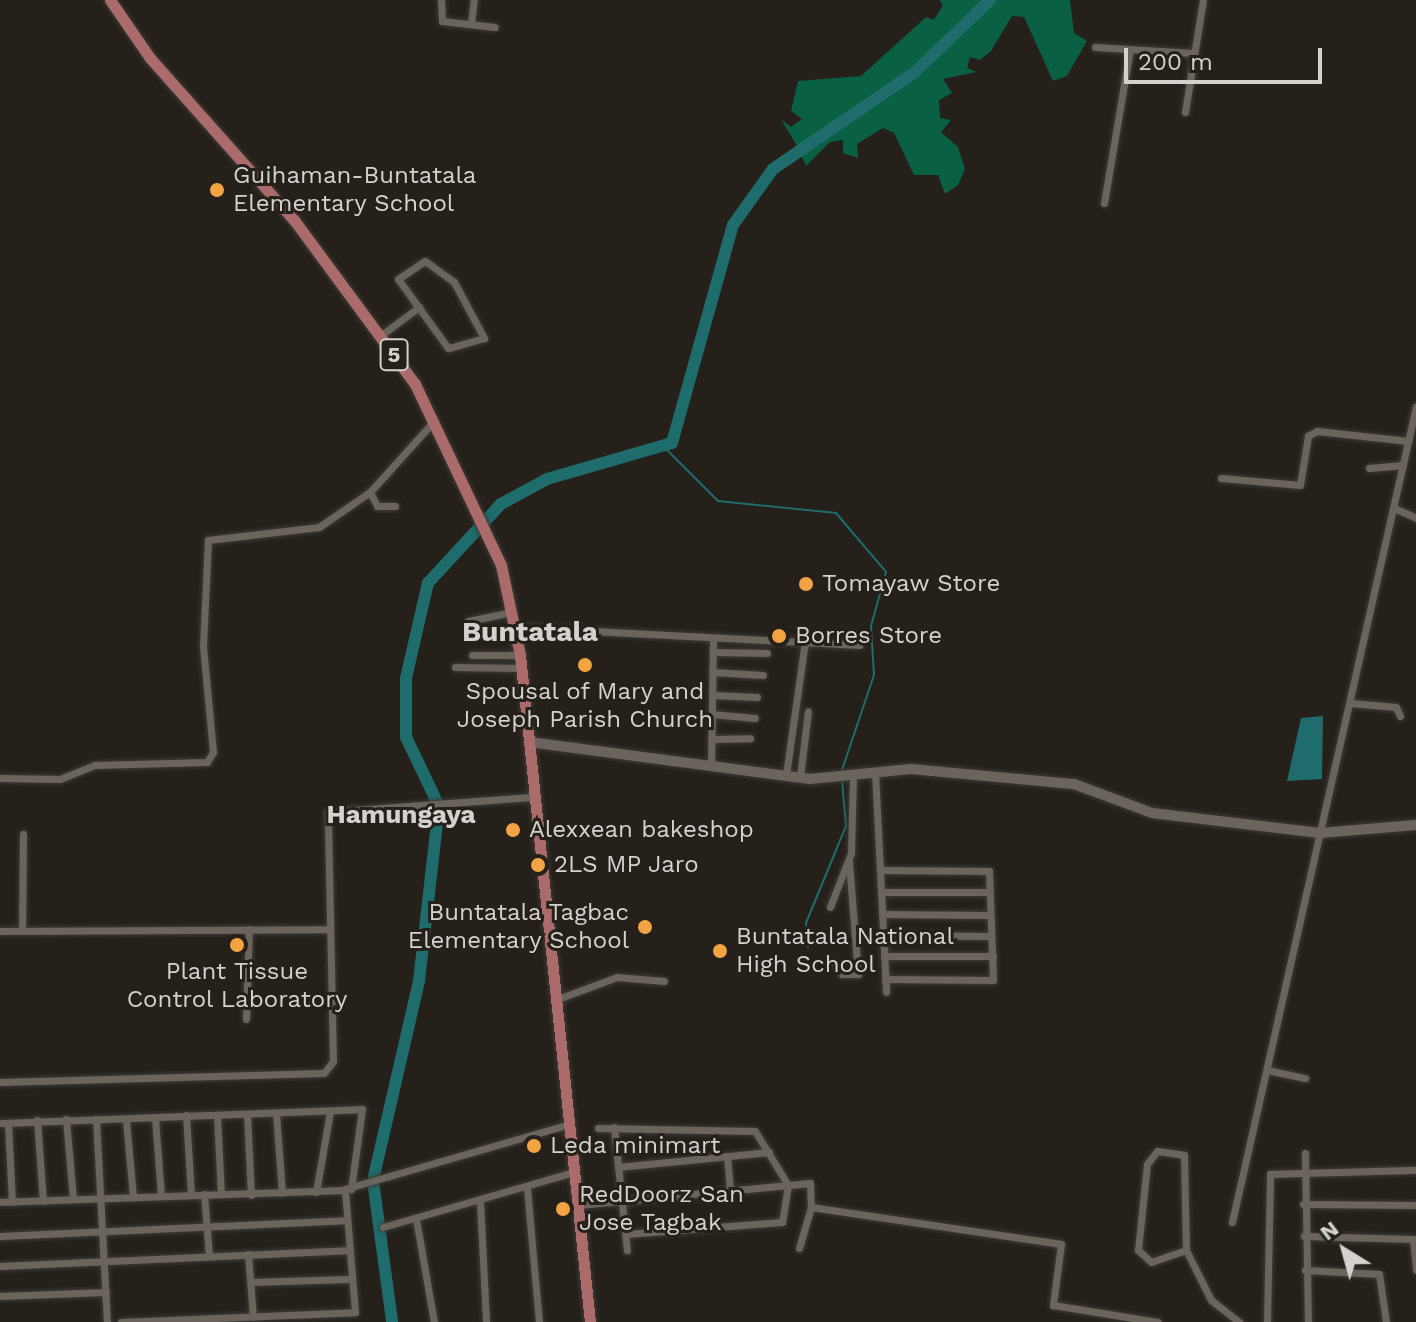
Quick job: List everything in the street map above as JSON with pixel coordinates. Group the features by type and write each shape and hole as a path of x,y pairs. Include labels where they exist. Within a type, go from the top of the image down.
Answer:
{"main road":[{"name":"5","path":"110,0 380,336 436,419 489,531 516,627 522,668 590,1322"}],"street":[{"path":"441,0 442,21 495,27"},
{"path":"471,23 474,0"},
{"path":"1185,112 1203,0"},
{"path":"1095,47 1194,53"},
{"path":"1104,203 1130,49"},
{"path":"430,261 454,282 485,336 451,350 419,307 399,277 430,261"},
{"path":"380,336 419,307"},
{"path":"1232,1222 1416,406"},
{"path":"0,778 60,779 95,765 207,762 213,752 203,646 208,540 306,533 370,492 436,419"},
{"path":"1221,478 1295,488 1308,436 1317,431 1408,441"},
{"path":"1369,468 1403,465"},
{"path":"370,492 377,506 395,506"},
{"path":"1394,508 1416,518"},
{"path":"468,621 512,612"},
{"path":"516,627 713,640 860,645"},
{"path":"711,767 713,640"},
{"path":"786,775 805,641"},
{"path":"713,652 767,653"},
{"path":"472,655 520,655"},
{"path":"455,667 522,668"},
{"path":"712,672 763,675"},
{"path":"712,695 757,697"},
{"path":"1350,703 1396,707 1400,716"},
{"path":"800,777 808,711"},
{"path":"711,714 755,718"},
{"path":"711,739 750,738"},
{"path":"529,742 800,777 831,778 875,772 1074,784 1152,813 1320,833 1416,825"},
{"path":"875,772 886,992"},
{"path":"833,962 842,974 858,974 849,861 850,776"},
{"path":"0,1082 324,1073 333,1061 328,812 534,797"},
{"path":"22,930 23,834"},
{"path":"830,907 849,861"},
{"path":"880,870 985,868 993,956 991,982 885,979"},
{"path":"881,892 989,892"},
{"path":"882,914 990,915"},
{"path":"246,1019 249,929"},
{"path":"0,931 330,929"},
{"path":"883,935 991,936"},
{"path":"884,956 993,956"},
{"path":"555,1000 617,977 664,981"},
{"path":"1267,1070 1305,1078"},
{"path":"316,1192 330,1112"},
{"path":"276,1113 282,1193"},
{"path":"247,1114 251,1195"},
{"path":"12,1202 4,1123 186,1115 365,1114 348,1189 346,1220 349,1279 356,1322"},
{"path":"186,1115 191,1194"},
{"path":"217,1116 221,1194"},
{"path":"155,1118 161,1196"},
{"path":"66,1119 73,1199"},
{"path":"96,1119 107,1322"},
{"path":"37,1120 43,1201"},
{"path":"126,1120 133,1197"},
{"path":"0,1202 348,1189 569,1124"},
{"path":"614,1127 627,1250"},
{"path":"598,1128 755,1131 788,1185 779,1223 625,1234"},
{"path":"1186,1250 1151,1262 1138,1250 1147,1164 1157,1151 1184,1155 1186,1250 1211,1300 1239,1322"},
{"path":"618,1167 769,1152"},
{"path":"1305,1153 1303,1204 1308,1322"},
{"path":"727,1156 730,1191"},
{"path":"1267,1322 1270,1174 1304,1169 1416,1170"},
{"path":"383,1227 480,1202 574,1172"},
{"path":"578,1205 812,1184 811,1207 799,1248"},
{"path":"527,1188 539,1322"},
{"path":"204,1194 209,1256"},
{"path":"480,1202 486,1322"},
{"path":"1303,1204 1416,1205"},
{"path":"811,1207 1061,1244 1053,1305 1158,1322"},
{"path":"416,1219 434,1322"},
{"path":"0,1236 207,1229 346,1220"},
{"path":"1304,1236 1413,1239 1416,1270"},
{"path":"0,1266 348,1250"},
{"path":"248,1254 253,1317"},
{"path":"1305,1270 1379,1274 1386,1322"},
{"path":"251,1282 349,1279"},
{"path":"0,1296 106,1292"},
{"path":"121,1322 321,1318 355,1312"}],"green space":[{"path":"939,0 984,0 909,73 797,146 781,119 791,127 802,119 791,111 798,81 861,76 926,17 934,20 943,5"},
{"path":"993,0 1070,0 1074,33 1087,41 1067,76 1053,81 1024,17 1012,16 991,51 980,60 970,57 967,68 976,72 943,79 952,93 939,100 940,118 951,120 941,132 958,147 965,169 958,185 945,194 938,175 914,175 894,133 883,128 857,144 858,158 843,153 843,140 830,142 806,166 799,150 916,75"}],"water":[{"path":"1323,716 1322,779 1287,781 1301,718"}],"waterway":[{"path":"436,800 406,737 406,678 428,583 501,504 547,479 672,443 733,225 773,169 915,72 990,0"},
{"path":"666,449 718,501 836,513 886,572 871,626 874,675 842,770"},
{"path":"808,947 806,923 846,826 842,780"},
{"path":"374,1176 419,981 438,814"},
{"path":"374,1188 392,1322"}],"place":[{"name":"Guihaman-Buntatala Elementary School","path":"217,190"},
{"name":"Tomayaw Store","path":"806,584"},
{"name":"Borres Store","path":"779,636"},
{"name":"Spousal of Mary and Joseph Parish Church","path":"585,665"},
{"name":"Alexxean bakeshop","path":"513,830"},
{"name":"2LS MP Jaro","path":"538,865"},
{"name":"Buntatala Tagbac Elementary School","path":"645,927"},
{"name":"Plant Tissue Control Laboratory","path":"237,945"},
{"name":"Buntatala National High School","path":"720,951"},
{"name":"Leda minimart","path":"534,1146"},
{"name":"RedDoorz San Jose Tagbak","path":"563,1209"}],"district":[{"name":"Buntatala","path":"530,632"},
{"name":"Hamungaya","path":"401,815"}]}
